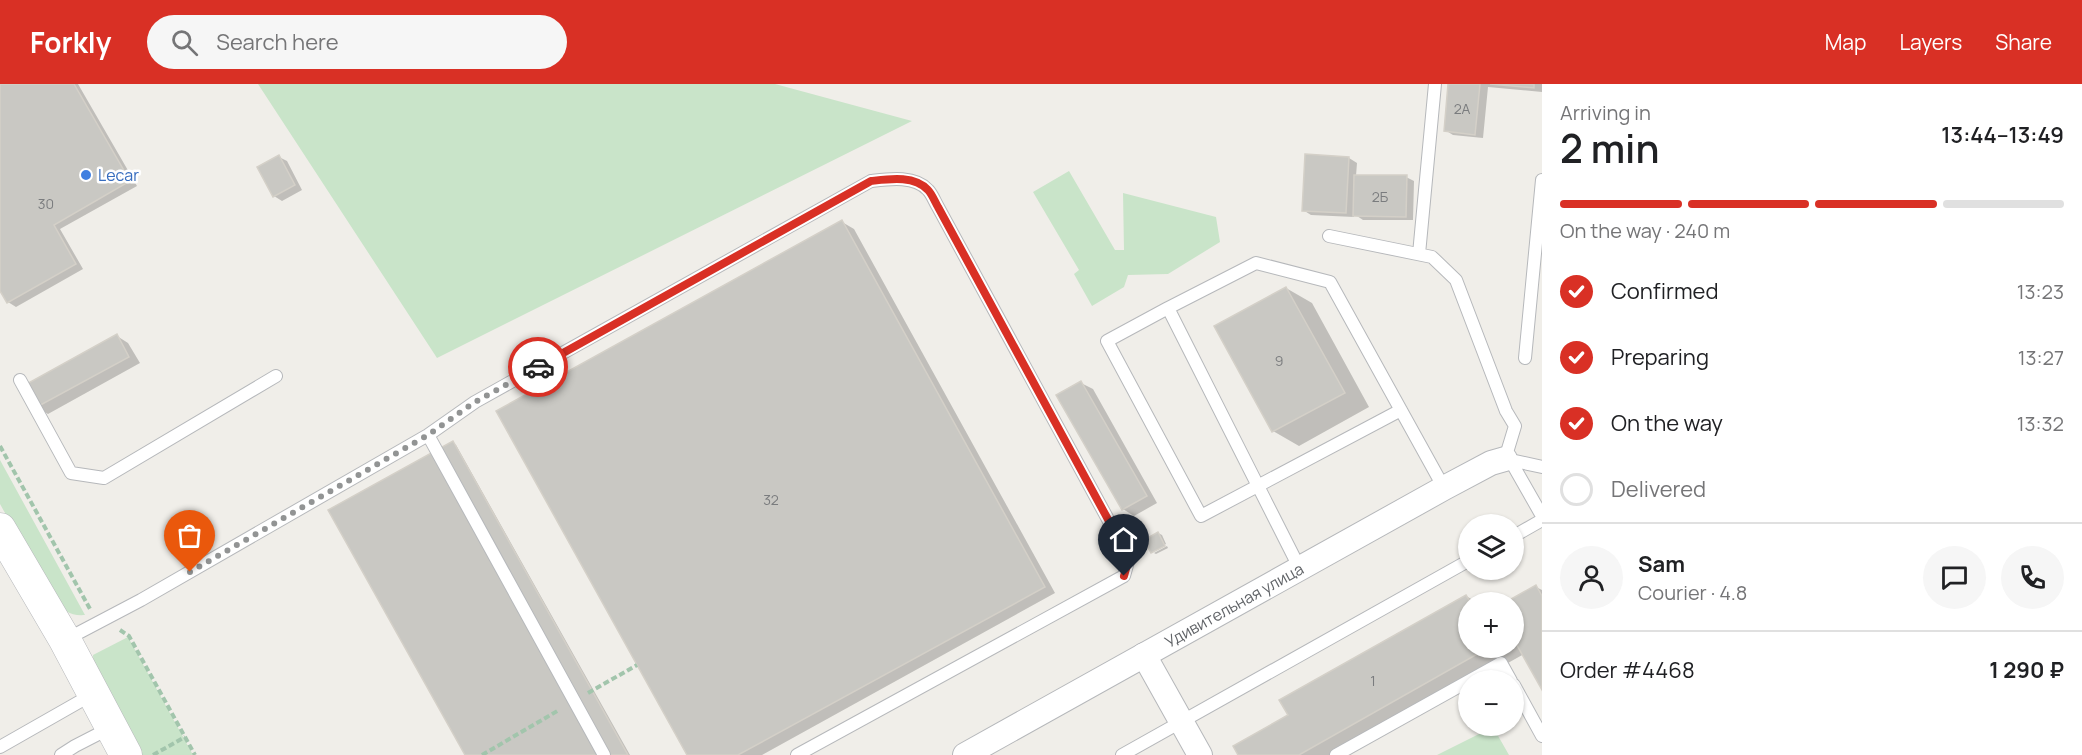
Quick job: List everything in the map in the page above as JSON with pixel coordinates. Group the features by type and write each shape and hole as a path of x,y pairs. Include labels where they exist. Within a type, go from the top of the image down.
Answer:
{"street":[{"name":"Удивительная улица","path":"965,755 1444,488 1491,463 1505,459"},
{"path":"0,529 65,640 126,755"},
{"path":"1144,655 1200,755"}],"lane":[{"path":"1419,254 1435,84"},
{"path":"65,640 141,600 428,435 475,402 871,181 891,178 912,181 928,189 1129,558 1124,576 797,755"},
{"path":"1525,358 1542,180"},
{"path":"1329,236 1432,257 1456,280 1506,411 1515,426 1505,459"},
{"path":"1401,410 1201,516 1107,341 1256,263 1330,282 1401,410 1444,488"},
{"path":"1168,308 1300,568"},
{"path":"20,380 71,473 104,478 276,376"},
{"path":"428,435 604,755"},
{"path":"1505,459 1542,467"},
{"path":"1505,459 1513,465 1542,518 1524,530"},
{"path":"1122,755 1458,567"},
{"path":"1488,670 1501,663 1505,670"},
{"path":"1336,755 1458,687"},
{"path":"0,747 93,694"},
{"path":"1524,703 1542,736"},
{"path":"61,755 110,728"}],"path":[{"path":"153,755 185,737"}],"green space":[{"path":"258,84 775,84 912,121 437,358"},
{"path":"1069,171 1115,250 1124,250 1123,193 1216,217 1220,242 1168,274 1128,275 1124,287 1092,306 1074,274 1079,270 1033,192"},
{"path":"0,460 85,615 68,612 54,601 0,504"},
{"path":"128,637 193,755 139,755 94,674 93,655"},
{"path":"1475,736 1498,736 1509,755 1437,755"}],"building":[{"path":"0,84 74,84 130,181 54,225 76,264 7,303 0,291"},
{"path":"1448,84 1480,84 1475,135 1444,131"},
{"path":"1490,84 1534,84 1534,88"},
{"path":"1305,154 1349,157 1346,213 1302,211"},
{"path":"279,155 295,185 273,197 257,167"},
{"path":"1354,175 1407,175 1406,217 1353,216"},
{"path":"842,220 1045,587 738,755 687,755 496,411"},
{"path":"1286,287 1345,393 1272,432 1214,326"},
{"path":"117,334 129,357 35,408 23,386"},
{"path":"1081,381 1147,496 1122,510 1056,395"},
{"path":"453,441 628,755 465,755 328,510"},
{"path":"1158,532 1165,546 1151,553 1144,540"},
{"path":"1536,585 1542,596 1542,690 1524,658 1524,592"},
{"path":"1458,599 1458,658 1470,658 1299,755 1238,755 1233,746 1288,715 1279,700"}],"way so far":[{"path":"190,572 428,435 475,402 538,367"}],"place":[{"name":"Lecar","path":"86,175"}],"route":[{"path":"538,367 871,181 891,178 912,181 928,189 1129,558 1124,576"}]}
